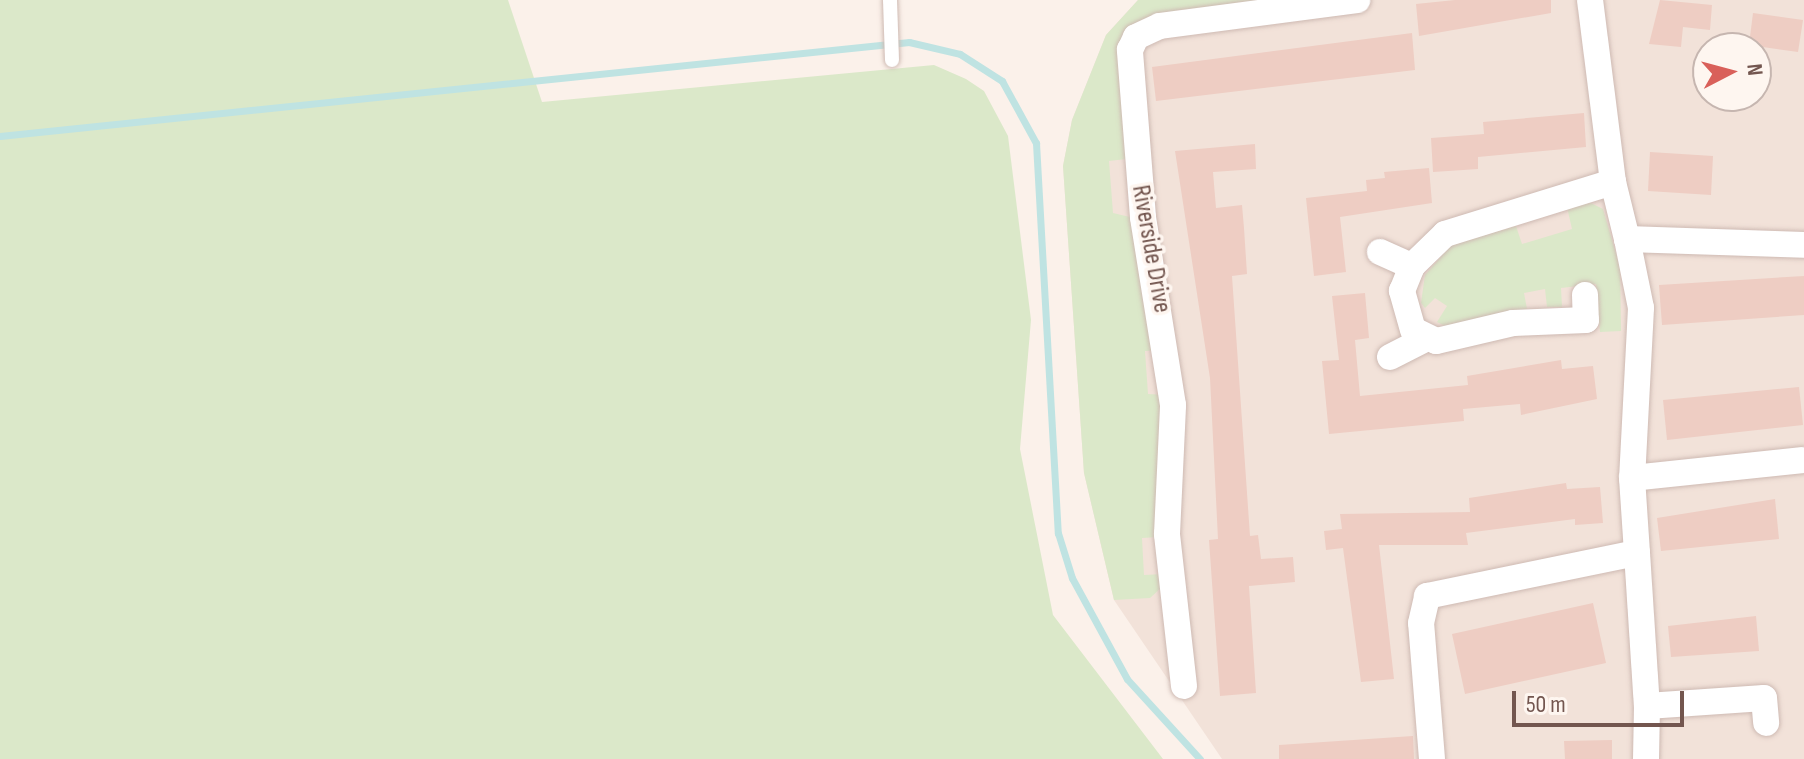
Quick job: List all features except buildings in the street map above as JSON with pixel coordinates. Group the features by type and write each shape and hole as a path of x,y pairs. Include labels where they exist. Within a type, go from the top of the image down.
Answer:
{"street":[{"name":"Riverside Drive","path":"1184,686 1167,534 1173,405 1143,217 1130,50 1136,37 1160,26 1357,0"},
{"path":"1590,0 1613,182 1641,308 1632,478 1647,706 1646,759"},
{"path":"1424,340 1403,308 1412,266 1445,234 1613,182"},
{"path":"1627,239 1804,245"},
{"path":"1380,252 1412,266"},
{"path":"1390,357 1424,340 1513,323 1586,320 1585,295"},
{"path":"1632,478 1801,464"},
{"path":"1432,759 1421,623 1427,596 1637,553"},
{"path":"1647,706 1764,698 1766,723"}],"lane":[{"path":"890,0 892,60"}],"shaded area":[{"path":"1138,0 1804,0 1804,759 1222,759 1114,600 1084,473 1063,166 1072,120 1106,35"}],"green space":[{"path":"0,0 508,0 542,102 934,65 966,79 984,91 1008,136 1031,320 1020,449 1053,615 1163,759 0,759"},
{"path":"1138,0 1260,0 1167,13 1120,50 1126,159 1109,161 1113,213 1134,218 1164,350 1145,351 1148,394 1166,395 1159,537 1142,538 1144,575 1163,574 1161,588 1150,598 1114,600 1084,473 1063,166 1072,120 1106,35"},
{"path":"1591,203 1603,209 1620,267 1621,331 1600,332 1596,284 1561,288 1562,307 1547,307 1545,289 1524,293 1527,309 1445,326 1437,322 1447,306 1435,298 1425,308 1421,303 1425,275 1452,244 1516,226 1522,244 1572,229 1567,207"}],"waterway":[{"path":"0,136 909,42 960,54 1002,81 1036,143 1058,533 1072,578 1127,679 1200,759"}]}
